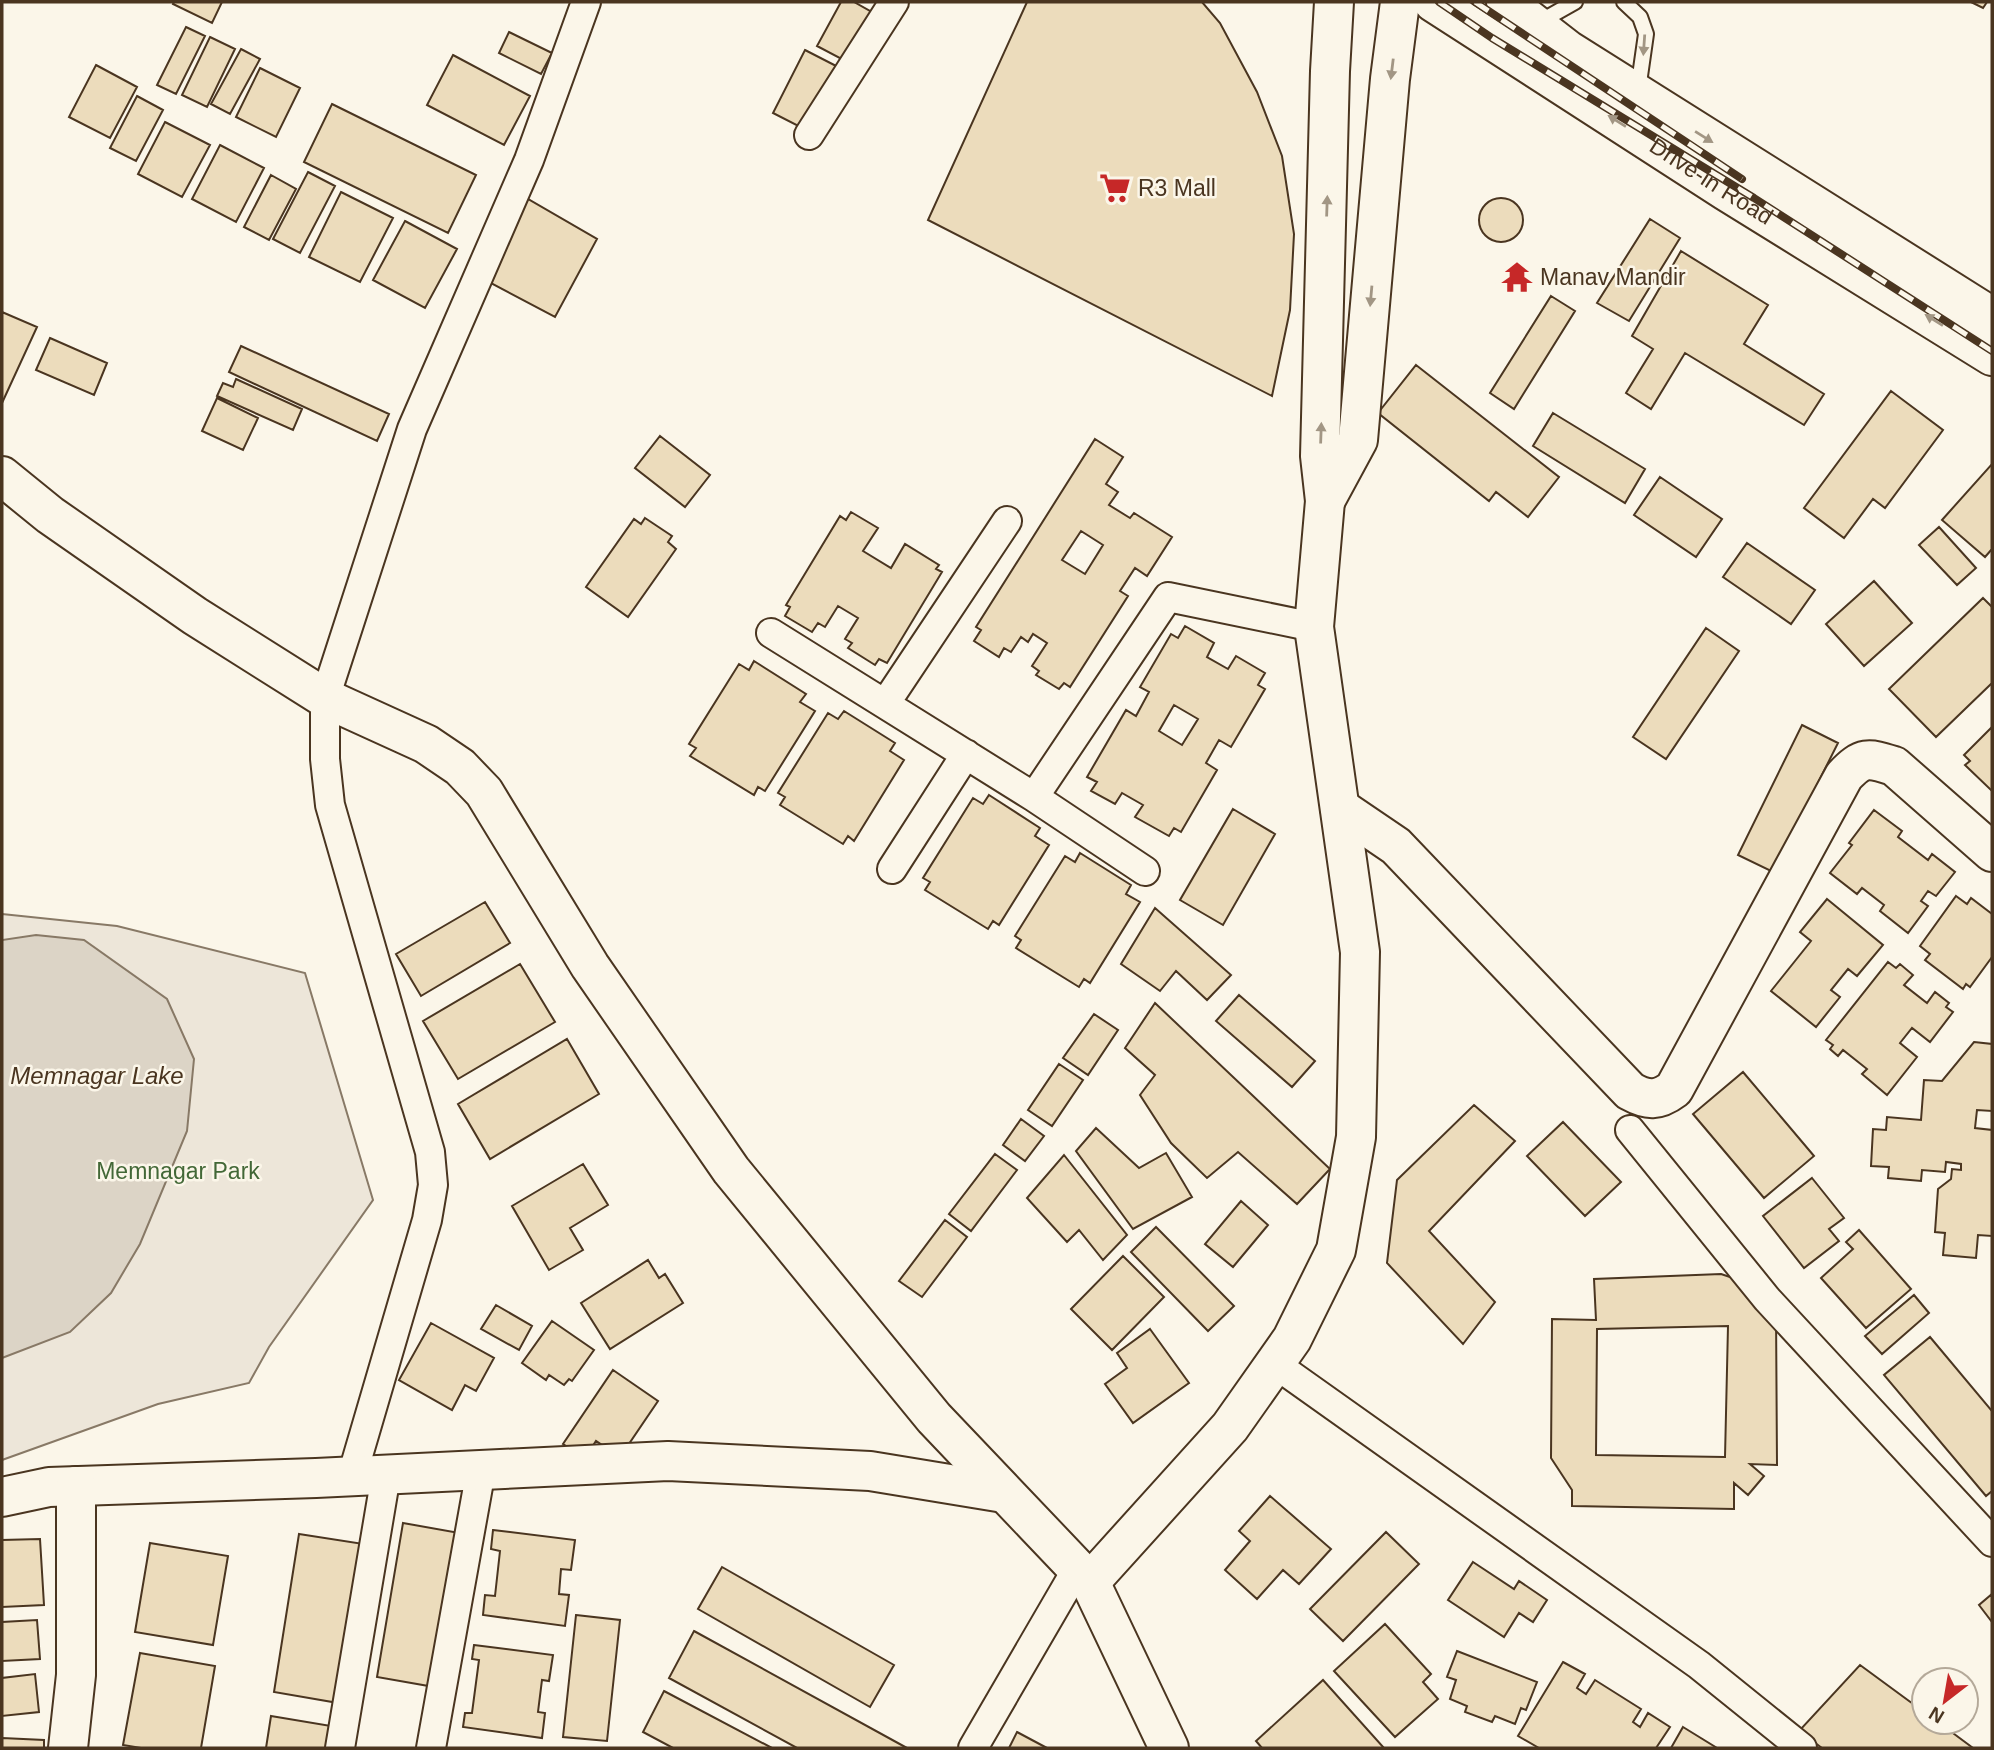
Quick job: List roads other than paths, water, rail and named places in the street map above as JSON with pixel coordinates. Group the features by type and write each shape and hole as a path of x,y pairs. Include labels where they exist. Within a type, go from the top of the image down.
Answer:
{"street":[{"path":"340,1748 369,1475 433,1185 430,1152 330,805 325,759 325,698 412,429 529,160 586,2"},
{"path":"973,1748 1084,1575 1230,1427 1292,1339 1336,1250 1356,1137 1360,952 1314,627 1325,501 1320,456 1334,2"},
{"path":"1325,501 1358,440 1390,79 1400,2"},
{"name":"Drive-in Road","path":"1433,2 1726,191 1992,356"},
{"path":"808,135 884,4"},
{"name":"Drive-in Road","path":"1521,13 1568,50 1992,317"},
{"path":"2,476 50,515 173,601 325,698 426,744 460,767 484,792 590,966 732,1170 933,1418 1084,1575 1169,1748"},
{"path":"885,704 1007,521"},
{"path":"1034,797 1168,597 1314,627"},
{"path":"771,633 1034,797 1145,871"},
{"path":"892,869 966,754"},
{"path":"1340,808 1396,846 1630,1091 1644,1099 1661,1099 1674,1089 1844,776 1858,762 1875,760 1894,766 1992,852"},
{"path":"1630,1130 1767,1299 1992,1542"},
{"path":"1275,1364 1688,1657 1802,1748"},
{"path":"2,1497 49,1487 681,1461 870,1471 1004,1493"},
{"path":"432,1748 481,1470"},
{"path":"68,1748 76,1675 76,1486"}],"lane":[{"path":"1521,13 1575,2"},
{"path":"1624,2 1640,18 1646,34 1638,94"}],"water":[{"name":"Memnagar Lake","path":"36,935 84,940 167,999 194,1059 187,1131 140,1244 111,1293 70,1332 2,1358 2,940"}],"railway":[{"path":"1439,2 1492,38 1754,198 1992,351"},
{"path":"1475,2 1742,179"}],"place":[{"name":"R3 Mall","path":"1115,188"},
{"name":"Manav Mandir","path":"1517,277"}],"park label":[{"name":"Memnagar Park","path":"178,1171"}]}
